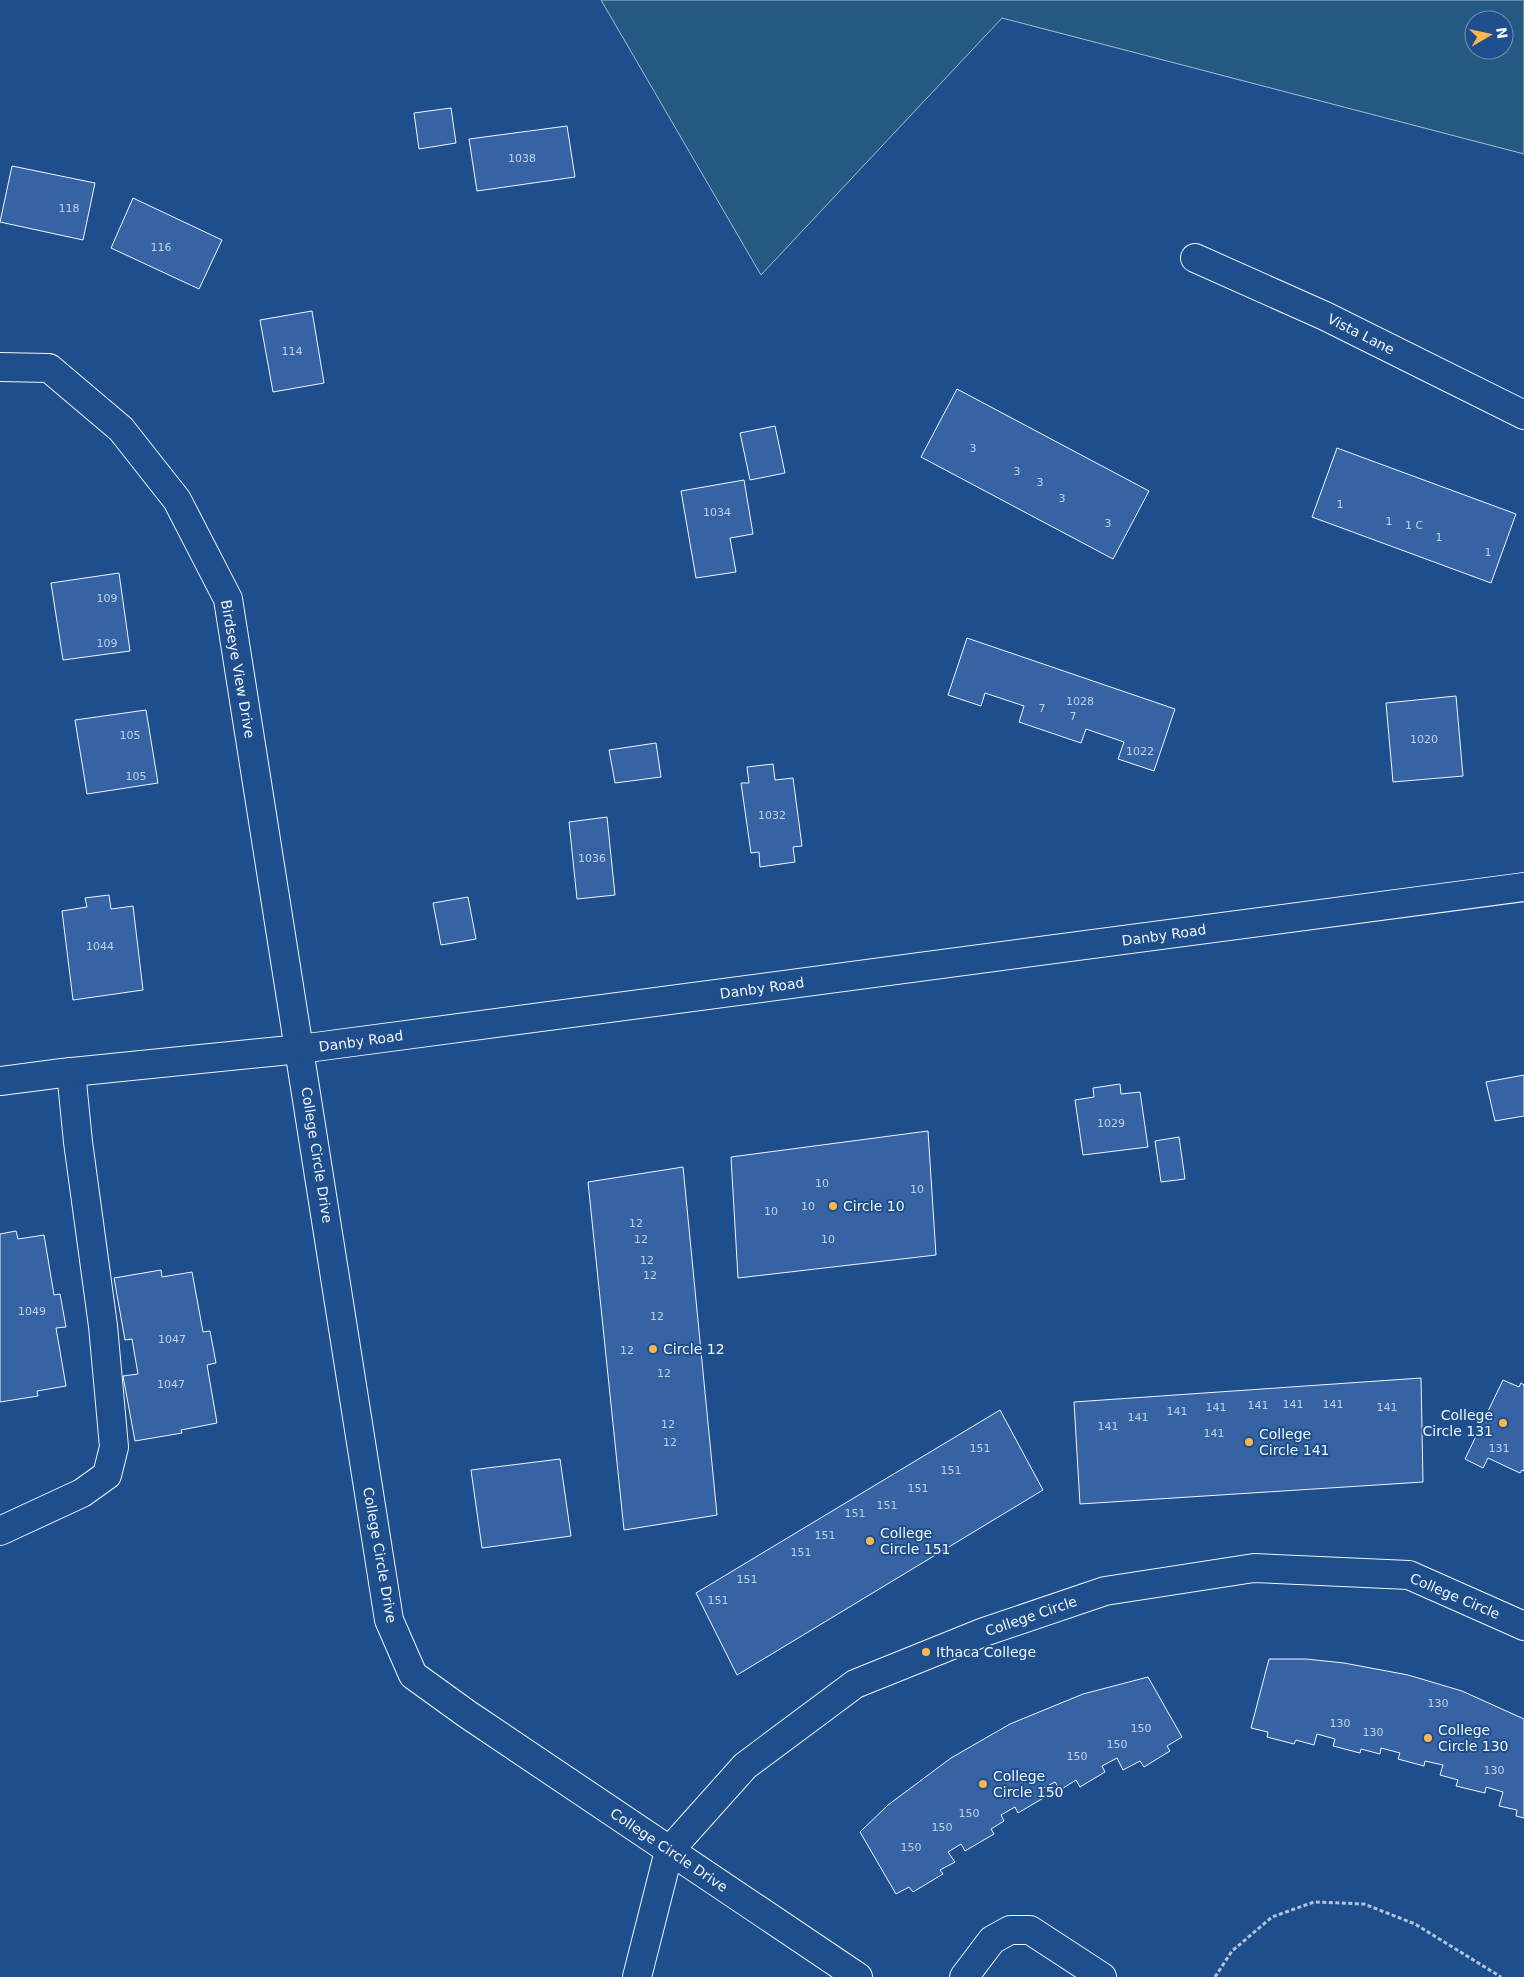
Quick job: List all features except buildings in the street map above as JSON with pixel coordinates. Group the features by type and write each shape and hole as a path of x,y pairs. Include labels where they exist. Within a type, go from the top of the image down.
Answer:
{"street":[{"name":"Vista Lane","path":"1195,258 1325,316 1524,415"},
{"name":"Birdseye View Drive","path":"0,367 49,368 121,429 177,500 228,599 300,1049"},
{"name":"Danby Road","path":"0,1081 300,1049 1524,887"},
{"name":"College Circle Drive","path":"300,1049 389,1620 414,1674 467,1714 858,1977"},
{"path":"0,1531 82,1493 107,1475 114,1448 103,1326 78,1142 71,1072"},
{"name":"College Circle","path":"637,1977 669,1851 746,1766 855,1684 984,1632 1105,1591 1254,1568 1409,1575 1524,1626"},
{"path":"964,1977 992,1940 1010,1930 1030,1930 1102,1977"}],"path":[{"path":"1215,1977 1232,1951 1272,1917 1314,1902 1364,1904 1414,1924 1501,1977"}],"shaded area":[{"path":"601,0 1524,0 1524,154 1002,18 761,275"}],"place":[{"name":"Circle 10","path":"833,1206"},
{"name":"Circle 12","path":"653,1349"},
{"name":"College Circle 131","path":"1503,1423"},
{"name":"College Circle 141","path":"1249,1442"},
{"name":"College Circle 151","path":"870,1541"},
{"name":"Ithaca College","path":"926,1652"},
{"name":"College Circle 130","path":"1428,1738"},
{"name":"College Circle 150","path":"983,1784"}]}
